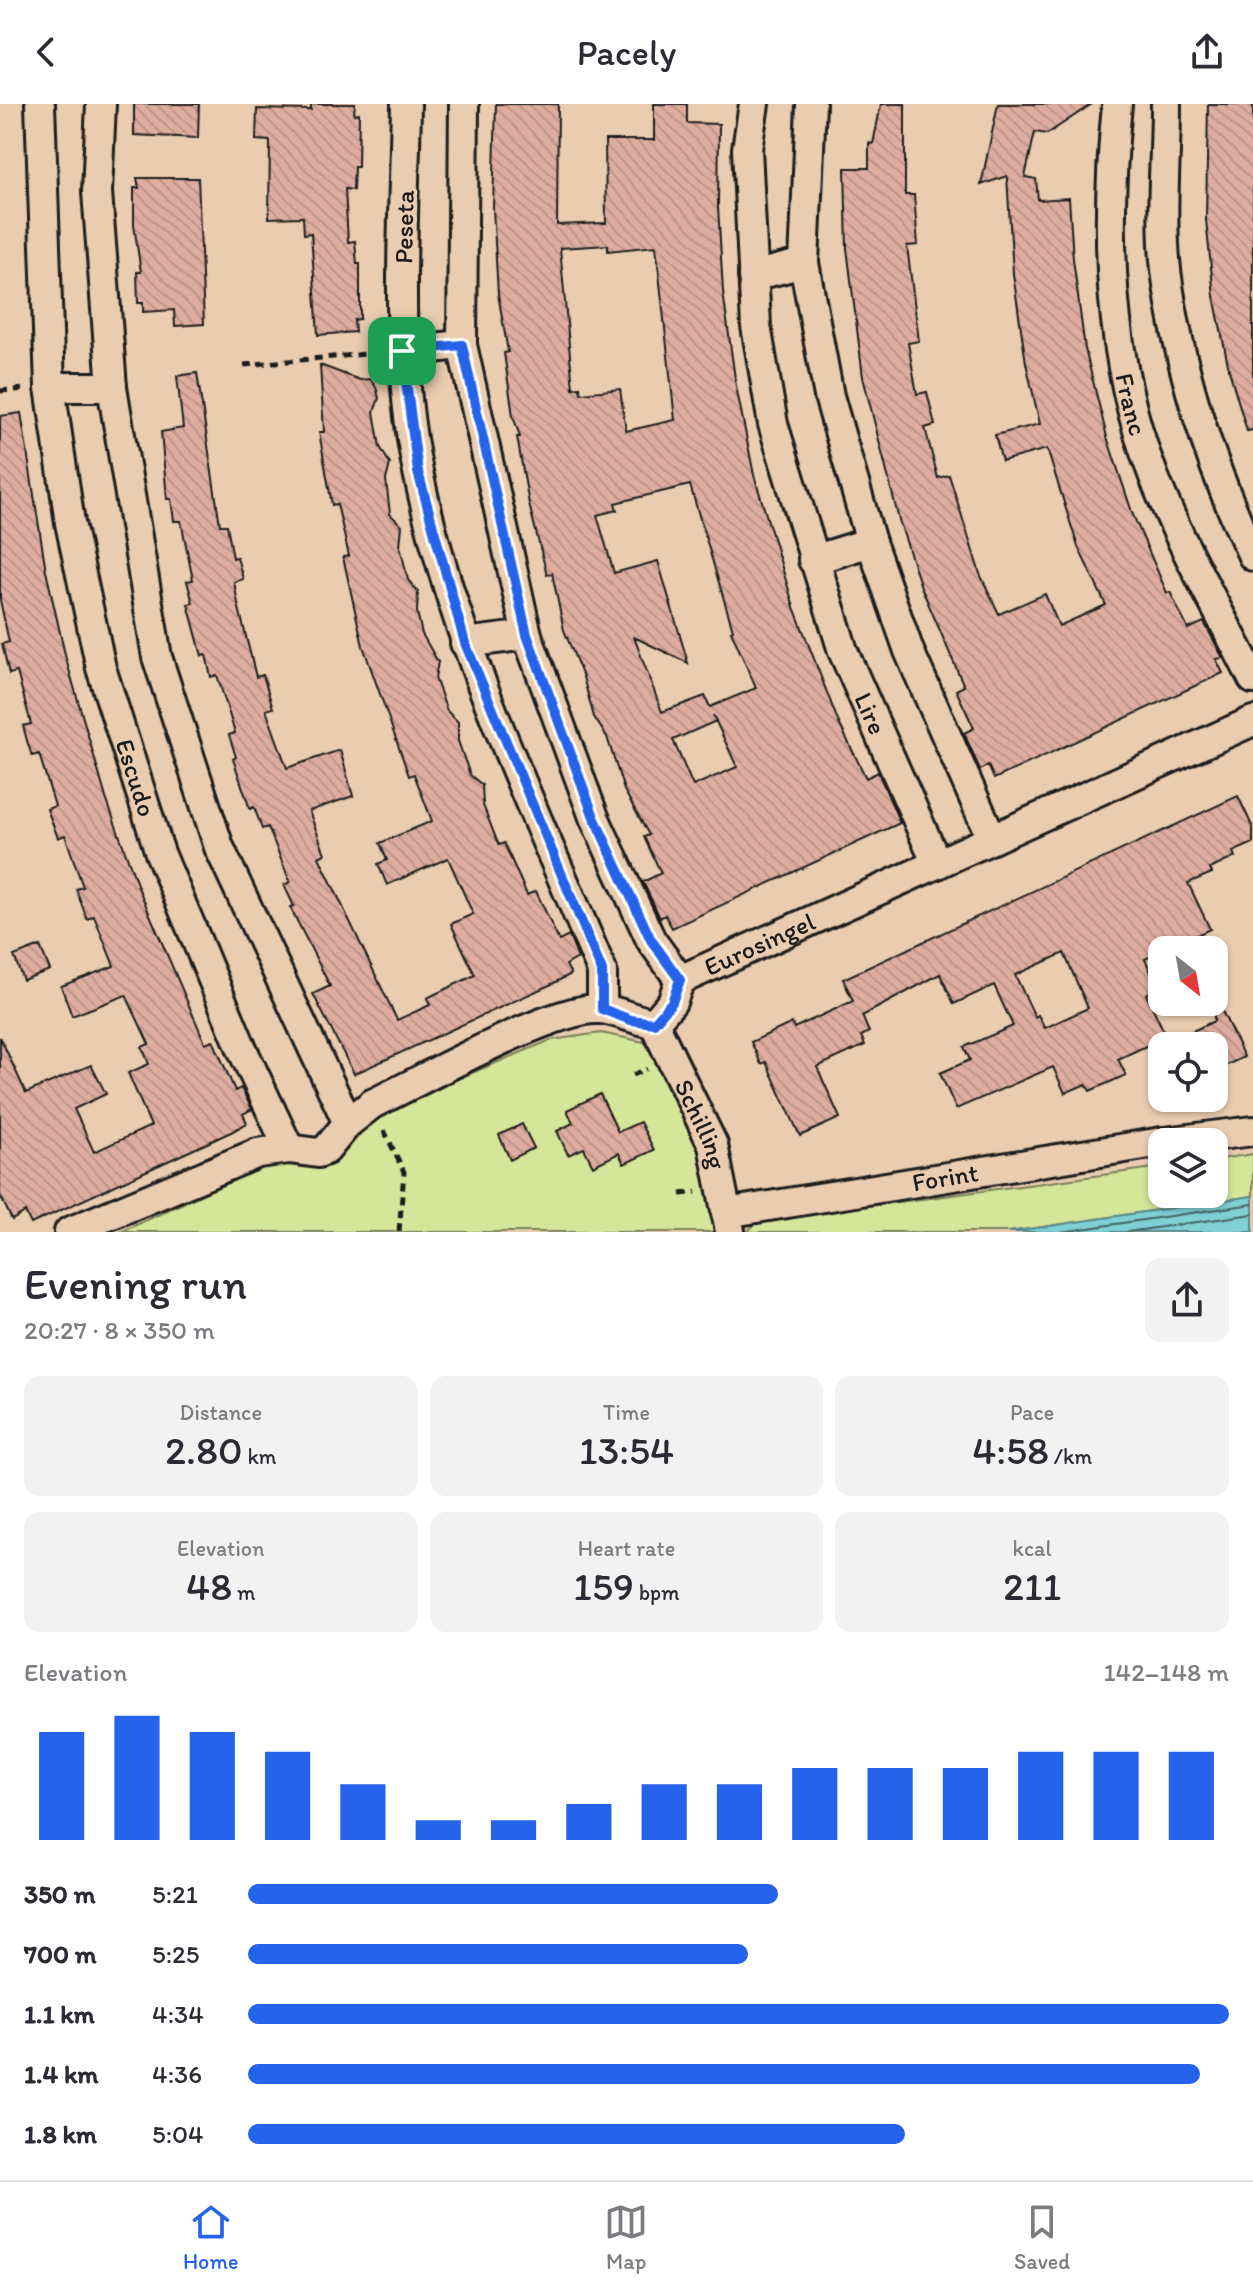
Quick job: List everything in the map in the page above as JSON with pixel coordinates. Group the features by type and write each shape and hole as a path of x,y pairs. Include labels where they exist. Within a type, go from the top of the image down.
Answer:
{"street":[{"name":"Escudo","path":"40,104 50,387 70,523 101,668 160,853 242,1049 289,1149"},
{"path":"101,104 97,192 112,387 162,672 219,847 348,1123"},
{"name":"Peseta","path":"406,104 402,351 418,472 465,643 602,971 602,1009"},
{"path":"464,104 462,345 527,635 594,817 651,940 680,980"},
{"name":"Lire","path":"754,104 747,149 753,276 756,326 773,424 843,651 937,864"},
{"path":"811,104 804,263 829,396 871,542 909,651 992,839"},
{"name":"Franc","path":"1117,104 1108,194 1113,283 1125,384 1153,477 1253,679"},
{"path":"1166,104 1166,268 1183,362 1231,509 1253,556"},
{"path":"753,276 804,263"},
{"path":"402,351 462,345"},
{"path":"50,387 112,387"},
{"path":"813,560 871,542"},
{"path":"465,643 527,635"},
{"name":"Eurosingel","path":"654,1023 672,1002 680,980 1253,721"},
{"path":"69,1232 258,1153 289,1149 308,1153 326,1150 334,1144 348,1123 372,1104 565,1013 602,1009 631,1020 654,1023"},
{"name":"Schilling","path":"654,1023 713,1145 728,1222"},
{"name":"Forint","path":"1228,1134 1253,1131"},
{"name":"Forint","path":"728,1222 1148,1145"}],"path":[{"path":"244,365 402,351"},
{"path":"372,1104 404,1172 399,1232"}],"green space":[{"path":"601,1033 644,1042 660,1057 701,1157 714,1232 121,1232 260,1167 286,1163 326,1165 342,1156 361,1125 383,1110 551,1040"},
{"path":"1253,1154 1253,1196 1228,1200 1228,1158"},
{"path":"1148,1169 1148,1208 1172,1208 1009,1232 747,1232 756,1223"}],"water":[{"path":"1253,1196 1253,1232 1009,1232 1172,1208 1228,1208 1228,1200"}],"building":[{"path":"134,104 199,104 198,138 134,135"},
{"path":"311,104 355,104 354,114 359,113 358,167 354,167 353,190 345,189 348,242 355,241 357,264 360,264 360,319 354,320 355,332 318,335 311,233 304,234 303,217 269,218 270,141 256,140 257,109 311,110"},
{"path":"496,104 558,104 557,225 606,223 605,140 654,140 654,104 687,104 687,123 719,124 718,206 723,292 736,386 754,475 794,607 838,721 866,778 878,772 900,823 672,928 665,915 660,918 643,882 661,873 644,837 649,835 624,790 607,737 594,717 583,677 564,630 552,573 547,575 529,504 504,353 508,352 498,294 493,208","holes":["608,245 608,251 656,246 675,420 626,431 620,389 581,393 580,387 573,388 560,248","690,485 731,631 756,688 710,707 705,696 662,712 634,637 688,663 658,561 614,573 597,515 617,510 615,503","716,721 737,767 693,786 673,740"]},
{"path":"881,104 905,104 905,195 914,195 918,245 907,246 919,341 908,343 917,394 927,392 935,425 925,428 938,478 949,475 980,574 999,614 1045,594 1059,626 1106,605 1078,547 1047,449 1002,461 995,435 1040,424 1026,363 1013,274 1007,176 981,185 998,104 1092,104 1047,134 1035,132 1025,177 1036,179 1038,200 1069,198 1073,259 1085,349 1107,437 1133,515 1167,593 1170,592 1188,629 1204,622 1223,658 1216,659 1223,673 994,779 988,765 980,770 964,733 974,728 956,690 964,686 921,587 899,520 863,377 847,248 845,168 869,168 869,143 873,144"},
{"path":"1208,104 1253,104 1253,430 1247,431 1229,370 1214,296 1206,220"},
{"path":"137,178 198,178 204,324 175,326 174,310 143,312 143,303 138,303 137,272 141,272 134,225 134,188 139,188"},
{"path":"320,365 360,380 370,379 376,387 379,398 374,412 380,447 390,464 386,480 390,514 402,526 400,546 408,580 418,592 417,612 422,634 438,662 435,678 447,711 458,722 458,741 470,775 482,785 483,805 499,845 504,843 527,895 536,891 559,941 569,936 578,958 566,965 571,974 554,983 354,1074 313,994 330,986 290,907 294,906 284,885 290,882 268,827 262,829 254,807 250,809 233,759 236,757 229,735 235,733 217,675 211,677 206,655 202,656 188,604 193,603 187,581 193,580 181,521 174,521 171,499 167,499 161,432 183,428 177,376 197,373 220,525 227,525 233,558 237,557 243,579 234,582 256,677 263,675 273,708 266,710 287,768 340,750 353,796 309,811 325,854 319,857 397,1020 430,1005 427,998 475,975 451,924 473,914 448,858 387,885 378,864 387,860 380,843 432,821 414,774 409,776 363,646 343,557 349,556 337,504 332,505 319,432 324,432"},
{"path":"21,413 46,571 66,659 106,798 138,887 205,1043 213,1040 235,1091 241,1088 252,1109 243,1114 247,1123 231,1132 31,1224 25,1212 12,1220 0,1195 0,1037 26,1093 91,1065 106,1094 74,1109 94,1152 151,1126 128,1073 149,1064 142,1047 149,1044 126,995 72,1016 61,986 114,966 94,916 87,919 76,889 83,887 65,835 58,838 47,809 55,806 39,754 32,756 28,744 23,726 31,724 17,672 9,674 2,644 9,642 0,600 0,416"},
{"path":"1238,796 1253,828 1253,843 1233,852 1235,857 1210,869 1212,873 1188,883 1210,929 1195,936 1148,936 1148,958 1145,959 1148,966 1148,1016 1157,1016 1164,1032 1148,1032 1148,1046 1118,1059 1126,1075 1090,1091 1086,1084 1065,1093 1053,1067 956,1109 940,1073 970,1060 964,1047 1013,1026 994,985 954,1004 940,974 862,1016 869,1032 861,1036 865,1045 817,1067 840,1118 800,1136 766,1062 761,1064 751,1042 792,1023 794,1028 853,1001 843,979","holes":["1064,953 1088,1008 1045,1028 1038,1015 1035,1017 1015,975"]},
{"path":"40,946 50,970 23,980 14,956"},
{"path":"1214,1016 1224,1016 1244,1057 1228,1064 1228,1032 1190,1032 1214,1021"},
{"path":"600,1094 618,1132 640,1122 654,1150 624,1164 619,1153 593,1166 584,1148 568,1155 557,1131 573,1123 567,1110"},
{"path":"522,1124 534,1148 510,1160 499,1135"}],"route":[{"path":"462,345 494,500 527,635 594,817 651,940 680,980 672,1002 654,1023 631,1020 602,1009 602,971 465,643 418,472 402,351 462,345"}]}
